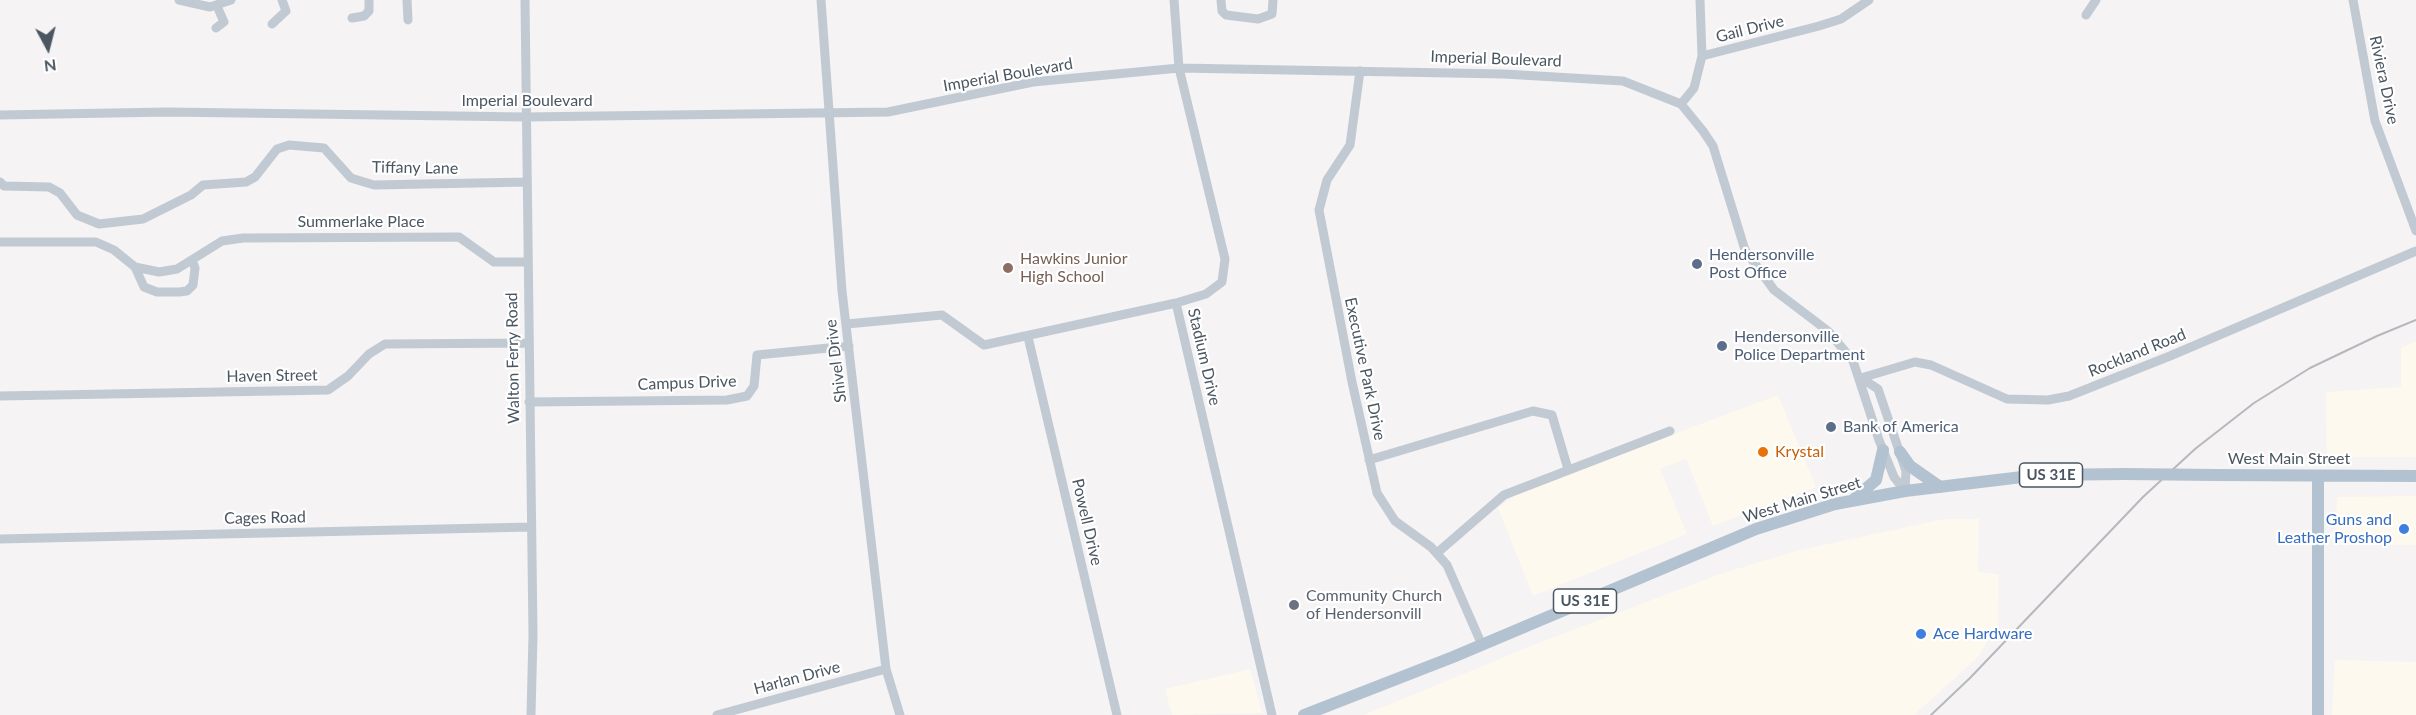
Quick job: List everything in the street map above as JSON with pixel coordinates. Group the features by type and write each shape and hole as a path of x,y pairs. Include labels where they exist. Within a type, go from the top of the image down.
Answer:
{"main road":[{"path":"1852,500 1876,480 1883,450"},
{"path":"1900,453 1910,466 1940,487"},
{"name":"West Main Street","path":"1304,715 1482,645 1756,529 1852,500 1905,491 2039,475 2416,476"},
{"path":"2318,476 2318,715"}],"street":[{"path":"179,0 217,6 231,0"},
{"path":"272,24 286,11 282,0"},
{"path":"352,18 364,16 369,11 369,0"},
{"path":"407,0 408,20"},
{"name":"Walton Ferry Road","path":"525,0 531,715"},
{"name":"Shivel Drive","path":"821,0 842,291 886,669 900,715"},
{"name":"Stadium Drive","path":"1174,0 1179,68 1225,259 1225,273 1216,289 1176,303 1272,715"},
{"path":"1221,0 1222,11 1226,15 1258,19 1272,14 1274,0"},
{"path":"1681,105 1694,88 1702,56 1700,0"},
{"name":"Gail Drive","path":"1702,56 1841,19 1869,0"},
{"path":"2086,15 2096,0"},
{"name":"Riviera Drive","path":"2353,0 2375,121 2416,231"},
{"path":"216,28 224,22 217,6"},
{"name":"Imperial Boulevard","path":"0,115 179,112 526,117 888,112 1033,82 1179,68 1575,77 1623,81 1681,105 1713,146 1736,228 1745,250 1763,278 1794,308 1835,338 1854,361 1861,378 1864,400 1883,450 1894,477 1905,491"},
{"name":"Executive Park Drive","path":"1360,71 1350,145 1327,180 1320,200 1319,218 1369,460 1377,493 1395,521 1437,553 1447,565 1482,645"},
{"name":"Tiffany Lane","path":"0,182 4,186 49,187 60,193 77,215 99,224 143,219 191,195 203,185 246,183 255,177 277,149 289,145 324,148 351,178 374,185 527,182"},
{"name":"Summerlake Place","path":"135,267 159,272 177,268 222,241 243,238 459,237 494,262 528,262"},
{"path":"0,242 96,242 114,250 135,267 144,287 157,292 187,291 192,285 195,268 192,260"},
{"name":"Rockland Road","path":"1861,378 1915,362 1931,365 1955,378 2007,399 2048,400 2069,396 2416,251"},
{"path":"847,324 942,315 984,345 1176,303"},
{"name":"Powell Drive","path":"1028,337 1117,715"},
{"name":"Haven Street","path":"0,396 328,390 348,376 369,354 385,344 528,343"},
{"name":"Campus Drive","path":"529,402 727,400 747,396 753,386 757,355 849,346"},
{"name":"Imperial Boulevard","path":"1861,378 1878,389 1906,471 1905,491"},
{"path":"1369,460 1533,411 1552,415 1568,469"},
{"path":"1437,553 1504,495 1670,431"},
{"name":"Cages Road","path":"0,539 531,527"},
{"name":"Harlan Drive","path":"717,715 886,669"}],"shaded area":[{"path":"2416,341 2416,457 2327,457 2326,392 2401,387 2401,348"},
{"path":"1778,395 1816,487 1713,526 1686,459 1660,469 1687,534 1533,596 1498,508 1514,496 1561,476"},
{"path":"2416,496 2416,545 2336,545 2337,497"},
{"path":"1944,519 1979,519 1978,572 1999,574 1998,626 1977,658 1914,715 1364,715 1536,644 1720,574 1796,551"},
{"path":"2335,660 2416,662 2416,715 2332,715"},
{"path":"1250,669 1262,713 1172,715 1165,689"}],"railway":[{"path":"1931,715 1970,678 2143,497 2195,449 2254,403 2310,368 2416,320"}],"place":[{"name":"Hendersonville Post Office","path":"1697,264"},
{"name":"Hawkins Junior High School","path":"1008,268"},
{"name":"Hendersonville Police Department","path":"1722,346"},
{"name":"Bank of America","path":"1831,427"},
{"name":"Krystal","path":"1763,452"},
{"name":"Guns and Leather Proshop","path":"2404,529"},
{"name":"Community Church of Hendersonvill","path":"1294,605"},
{"name":"Ace Hardware","path":"1921,634"}]}
